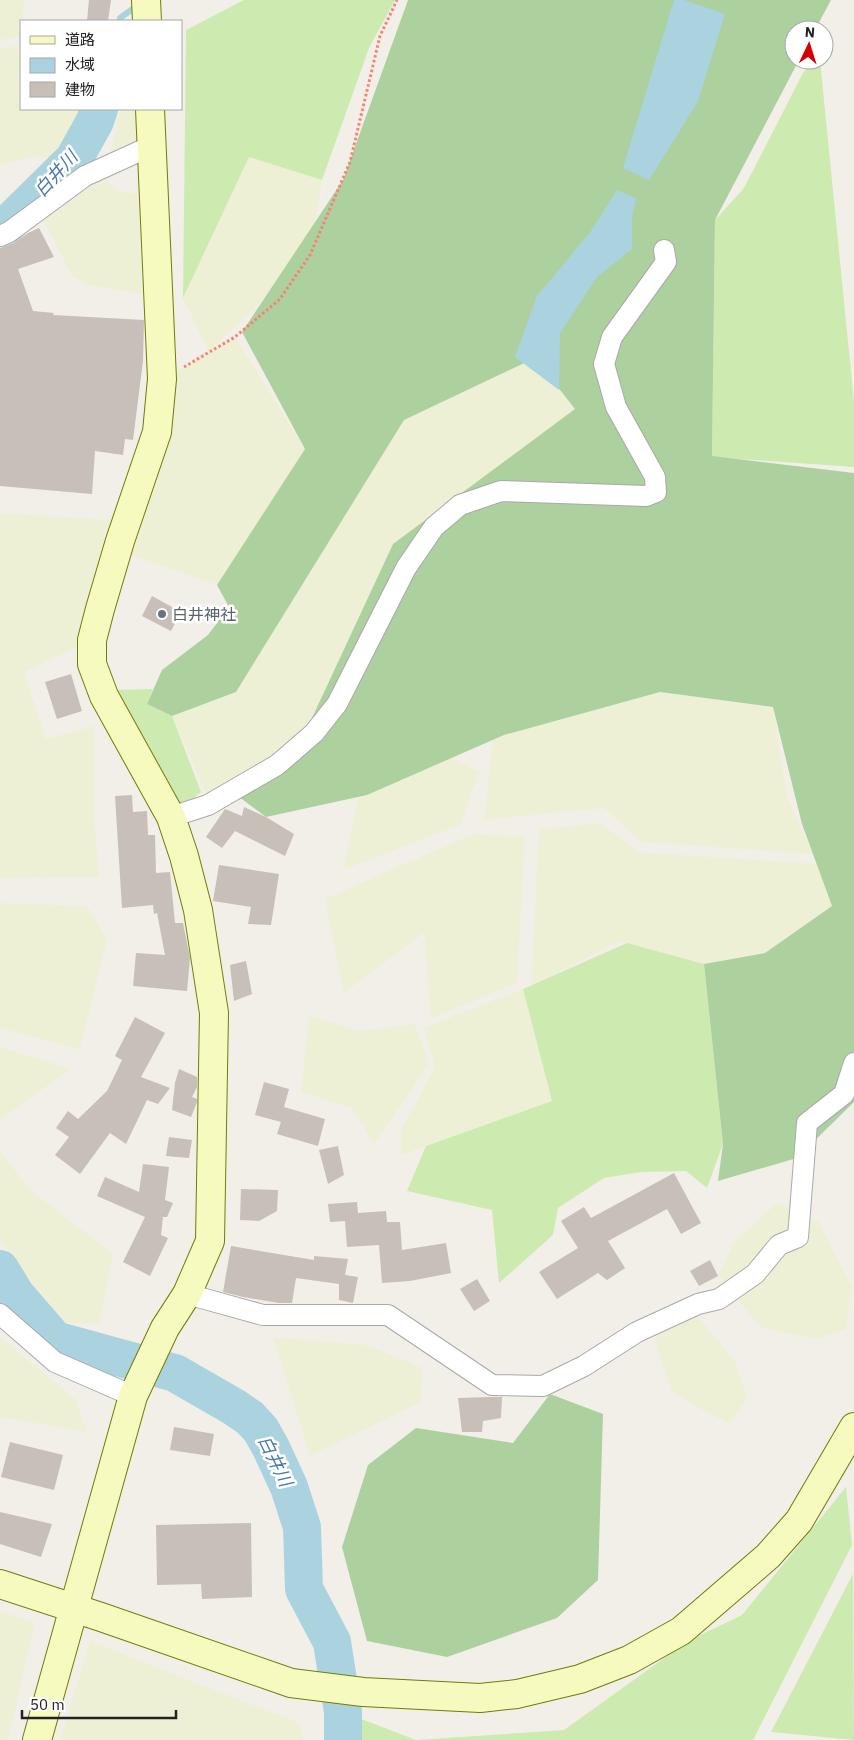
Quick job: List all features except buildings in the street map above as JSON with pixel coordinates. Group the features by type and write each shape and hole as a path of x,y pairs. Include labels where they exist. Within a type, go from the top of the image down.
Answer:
{"street":[{"path":"146,0 148,20"},
{"path":"37,1740 133,1396 165,1328 187,1294 210,1241 214,1013 198,910 184,856 171,817 104,696 92,664 92,640 100,609 120,541 157,432 162,380 150,110"},
{"path":"0,236 9,232 85,176 151,146"},
{"path":"171,817 208,805 277,765 314,733 337,704 406,568 434,528 460,505 501,492 646,496 656,492 655,477 616,407 604,364 612,337 666,262 664,250"},
{"path":"187,1294 263,1315 388,1315 492,1385 543,1386 584,1366 637,1332 698,1304 720,1299 755,1274 779,1245 798,1237 807,1123 844,1094 854,1063"},
{"path":"0,1314 55,1362 133,1396"},
{"path":"0,1584 291,1683 363,1692 480,1698 517,1694 580,1679 629,1660 681,1630 768,1556 799,1521 854,1427"}],"path":[{"path":"162,380 235,337 280,300 310,255 350,162 380,36 397,0"}],"green space":[{"path":"0,0 24,0 22,20 20,20 20,36 0,40"},
{"path":"244,0 395,0 369,48 322,180 249,157 183,298 186,30"},
{"path":"408,0 831,0 820,20 784,20 784,70 794,70 715,220 712,456 854,473 854,1102 797,1158 718,1181 723,1144 704,964 765,953 832,906 802,824 773,707 660,692 504,735 367,795 266,817 235,794 277,765 312,718 393,544 575,409 535,358 404,420 236,692 172,716 147,704 162,670 208,635 229,607 217,585 305,449 242,332 343,180"},
{"path":"20,46 20,110 89,110 86,122 61,160 34,156 0,165 0,49"},
{"path":"806,70 821,70 854,402 854,467 712,457 715,220 744,188"},
{"path":"120,110 142,110 142,146 110,155"},
{"path":"249,156 322,180 310,255 211,350 235,337 305,449 217,585 128,554 162,379 209,352 183,298"},
{"path":"103,177 116,190 138,194 142,294 89,285 72,276 43,219"},
{"path":"520,343 575,409 393,544 312,718 273,767 208,797 172,716 236,691 404,420"},
{"path":"0,513 127,521 92,640 24,672 46,739 94,726 94,817 99,877 0,878"},
{"path":"153,689 147,704 172,716 201,792 180,809 116,690"},
{"path":"660,692 773,707 787,797 813,854 641,842 604,808 484,820 493,738"},
{"path":"452,758 479,772 460,825 343,870 358,799"},
{"path":"600,823 639,852 817,864 832,906 765,953 704,964 620,941 531,986 539,829"},
{"path":"473,834 525,837 517,983 431,1018 424,933 344,993 325,899"},
{"path":"0,903 87,906 107,939 80,1049 0,1028"},
{"path":"627,943 704,964 723,1144 707,1188 686,1171 641,1172 604,1178 558,1208 553,1235 499,1283 492,1210 407,1191 426,1146 552,1101 523,989"},
{"path":"523,989 552,1102 401,1155 401,1129 435,1068 424,1028"},
{"path":"309,1015 358,1031 415,1024 429,1064 374,1144 352,1108 301,1092"},
{"path":"0,1047 70,1069 0,1120"},
{"path":"0,1151 30,1190 113,1254 99,1324 67,1323 35,1286 0,1240"},
{"path":"777,1203 818,1221 852,1288 846,1329 815,1339 760,1327 718,1276 734,1242"},
{"path":"695,1313 736,1363 747,1399 730,1423 706,1412 672,1392 654,1339"},
{"path":"0,1337 76,1400 86,1432 0,1417"},
{"path":"273,1337 367,1345 422,1368 421,1402 310,1456"},
{"path":"550,1394 603,1414 598,1580 557,1618 447,1657 367,1641 342,1547 368,1465 416,1428 513,1443"},
{"path":"846,1487 852,1545 753,1740 416,1740 564,1730 688,1641 742,1615"},
{"path":"853,1574 854,1740 771,1732"},
{"path":"0,1611 35,1623 8,1740 0,1740"},
{"path":"90,1641 299,1723 303,1740 60,1740"},
{"path":"343,1712 416,1740 353,1740"}],"water":[{"path":"674,0 684,0 725,14 698,101 649,180 623,168"},
{"path":"617,190 636,198 632,218 632,249 597,277 560,333 559,390 515,357 537,296 591,231"}],"waterway":[{"path":"120,20 120,18 138,5"},
{"name":"白井川","path":"0,228 7,225 74,159 95,121 99,110"},
{"name":"白井川","path":"0,1269 16,1295 55,1340 175,1373 234,1407 250,1418 261,1430 289,1487 302,1527 304,1589 332,1642 343,1712 343,1740"}],"place":[{"name":"白井神社","path":"162,614"}]}
